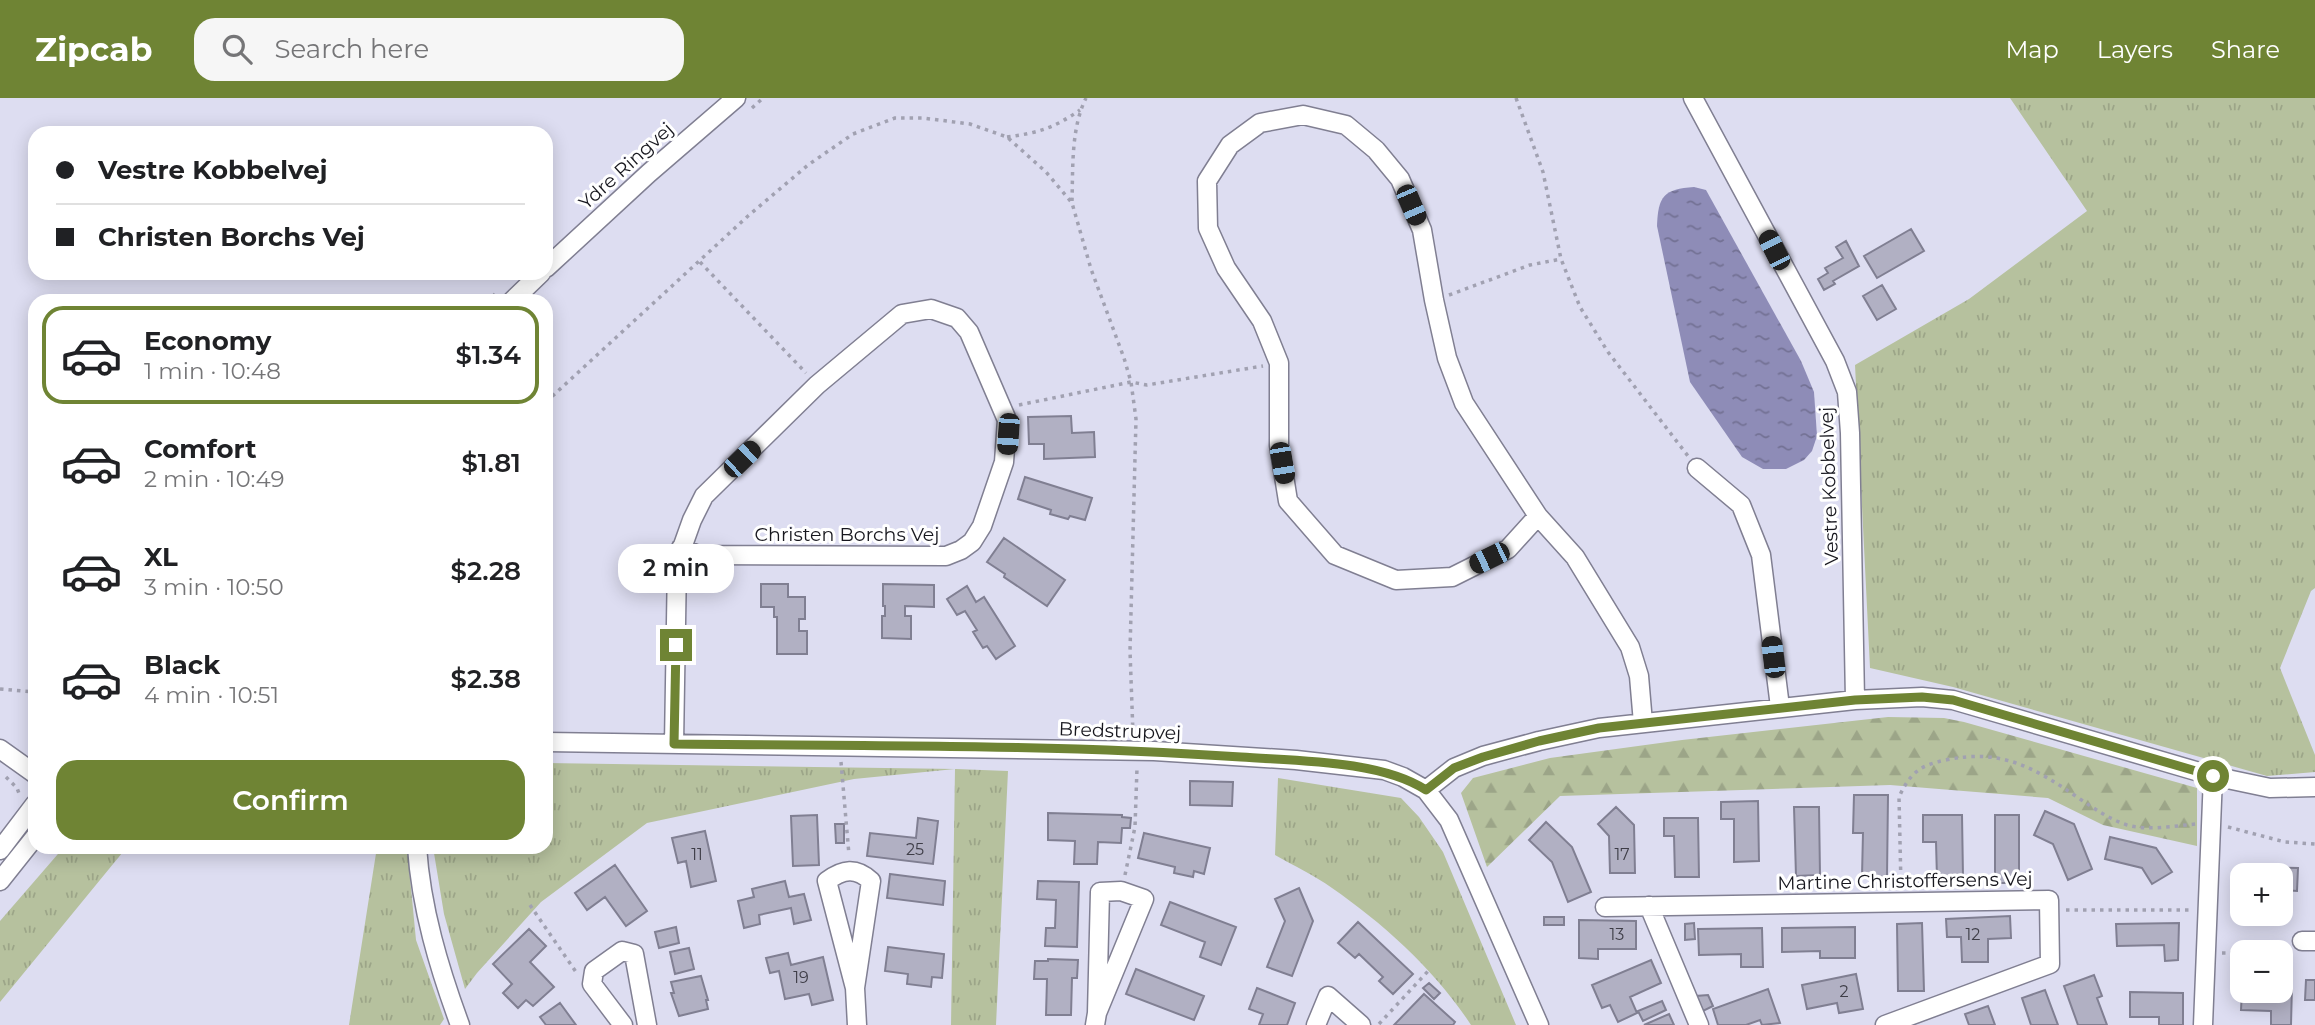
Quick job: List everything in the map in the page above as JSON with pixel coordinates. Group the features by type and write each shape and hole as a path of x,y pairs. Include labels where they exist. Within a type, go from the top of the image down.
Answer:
{"street":[{"name":"Ydre Ringvej","path":"553,262 736,98"},
{"name":"Vestre Kobbelvej","path":"1693,98 1835,361 1847,393 1855,700"},
{"path":"1538,516 1508,549 1452,577 1396,580 1335,555 1289,501 1279,445 1279,363 1262,321 1226,268 1208,228 1207,181 1230,145 1260,123 1303,115 1346,125 1376,150 1400,179 1422,230 1447,358 1464,403 1538,516 1575,557 1630,647 1639,676 1643,723"},
{"path":"519,294 534,280"},
{"name":"Christen Borchs Vej","path":"674,744 677,562 681,548 704,496 817,385 902,314 931,309 957,318 969,332 1004,408 1008,434 1004,462 982,526 972,542 946,556 698,555 681,548"},
{"path":"1697,468 1741,505 1761,555 1780,707"},
{"path":"1426,790 1454,768 1483,757 1587,730 1780,707 1922,697 1953,700 2213,776 2270,788 2315,787"},
{"name":"Bredstrupvej","path":"553,742 1167,752 1296,760 1384,770 1426,790 1438,803 1459,840 1539,1025"},
{"path":"0,749 28,769"},
{"path":"2203,1025 2213,776"},
{"path":"0,850 28,804"},
{"path":"0,881 28,846"},
{"path":"418,854 425,905 448,993 460,1025"},
{"path":"855,988 827,881 838,873 862,873 871,881 855,988 856,1025"},
{"path":"1121,891 1144,899 1096,1019 1100,892 1121,891"},
{"name":"Martine Christoffersens Vej","path":"1605,907 2049,900 2050,964 1885,1025"},
{"path":"1648,906 1699,1025"},
{"path":"623,1025 592,984 594,971 622,951 634,954 647,1025"},
{"path":"1316,1025 1328,996 1361,1025"}],"path":[{"path":"1072,203 1074,151 1080,110 1086,98"},
{"path":"1516,98 1543,172 1561,259 1580,307 1608,352 1697,468"},
{"path":"1007,137 1037,134 1059,125 1080,110"},
{"path":"1434,300 1530,265 1561,259"},
{"path":"700,262 817,385"},
{"path":"1004,408 1131,382 1147,385 1279,363"},
{"path":"0,689 28,691"},
{"path":"1901,902 1899,797 1905,784 1920,767 1966,756 1990,756 2014,761 2043,773 2107,817 2128,825 2147,828 2211,823 2285,842 2315,844"},
{"path":"841,758 850,872"},
{"path":"1121,891 1135,827 1138,762"},
{"path":"0,770 28,801"},
{"path":"530,905 577,975 593,978"},
{"path":"2049,910 2208,911"},
{"path":"1378,1025 1430,970"}],"green space":[{"path":"2010,98 2315,98 2315,588 2311,591 2280,668 2315,755 2315,772 2267,776 1953,687 1870,668 1855,365 1969,299 2087,211"},
{"path":"1888,717 1944,718 1964,722 2197,788 2197,846 2103,825 2048,798 1890,785 1560,796 1487,867 1461,793 1473,778 1550,758"},
{"path":"553,763 956,769 1008,771 996,1025 951,1025 955,769 854,779 647,823 541,902 465,989 444,914 434,854 553,854"},
{"path":"1278,778 1401,798 1419,817 1443,852 1516,1025 1471,1025 1442,986 1390,933 1325,883 1275,855"},
{"path":"58,854 121,854 0,1002 0,921"},
{"path":"376,854 408,854 416,940 444,1019 440,1025 349,1025"}],"water":[{"path":"1694,187 1706,190 1801,361 1814,392 1817,436 1812,451 1804,460 1786,469 1763,469 1742,457 1690,382 1657,226 1659,208 1665,196 1669,192"}],"building":[{"path":"1911,229 1924,251 1877,278 1864,256"},
{"path":"1846,241 1859,266 1833,281 1835,284 1824,290 1818,279 1828,273 1825,268 1843,258 1836,247"},
{"path":"1882,285 1896,309 1877,320 1863,296"},
{"path":"1071,416 1072,433 1094,432 1095,457 1044,459 1044,444 1029,444 1028,417"},
{"path":"1025,477 1092,498 1085,520 1050,514 1051,510 1018,499"},
{"path":"1004,538 1065,580 1047,606 987,562"},
{"path":"761,584 788,584 788,597 805,597 805,619 799,619 799,631 807,631 807,654 777,654 777,617 774,617 774,607 761,607"},
{"path":"883,584 934,585 934,607 905,606 905,616 911,616 911,639 882,638 882,616 885,616"},
{"path":"967,586 976,602 984,597 1015,646 996,659 987,646 983,648 973,632 977,630 965,611 957,615 947,599"},
{"path":"1190,781 1233,782 1232,806 1190,805"},
{"path":"1854,795 1888,795 1887,877 1862,876 1863,833 1853,833"},
{"path":"1758,801 1759,861 1734,862 1734,819 1721,819 1721,802"},
{"path":"1616,807 1634,825 1635,873 1610,873 1609,836 1598,824"},
{"path":"1794,807 1819,807 1820,875 1796,876"},
{"path":"2045,811 2074,824 2092,869 2068,880 2053,844 2034,835"},
{"path":"1048,813 1122,815 1131,818 1130,828 1122,828 1121,843 1098,842 1097,864 1074,864 1075,841 1048,840"},
{"path":"817,815 819,865 793,866 791,816"},
{"path":"1923,815 1962,815 1963,877 1937,878 1936,842 1923,842"},
{"path":"1995,815 2019,815 2019,883 1995,883"},
{"path":"918,818 938,821 933,864 867,856 870,833 916,838"},
{"path":"1664,818 1698,818 1699,877 1675,877 1674,836 1664,836"},
{"path":"1546,822 1572,847 1591,892 1568,902 1552,862 1529,840"},
{"path":"835,824 844,824 844,843 836,843"},
{"path":"705,831 716,881 691,887 686,861 678,863 672,838"},
{"path":"1144,833 1210,848 1204,874 1194,871 1193,877 1174,873 1175,867 1138,858"},
{"path":"2110,837 2156,848 2172,872 2152,884 2142,868 2105,859"},
{"path":"615,865 647,911 626,926 605,897 587,910 575,893"},
{"path":"2293,868 2298,868 2297,891 2293,891"},
{"path":"890,874 945,881 943,905 887,898"},
{"path":"785,881 789,897 804,894 811,920 794,924 791,908 759,915 760,924 744,928 738,901 754,897 752,889"},
{"path":"1038,881 1079,882 1077,947 1045,946 1046,928 1055,928 1056,900 1037,899"},
{"path":"1299,888 1313,921 1292,976 1267,967 1285,921 1275,899"},
{"path":"1170,902 1236,927 1221,965 1200,957 1205,942 1161,925"},
{"path":"2010,916 2011,938 1988,939 1988,962 1962,962 1961,937 1947,937 1946,919"},
{"path":"1544,917 1564,917 1564,925 1544,925"},
{"path":"1579,920 1636,921 1636,949 1598,949 1598,959 1579,958"},
{"path":"1358,922 1413,974 1393,994 1379,981 1383,977 1359,954 1355,958 1338,943"},
{"path":"1694,923 1695,939 1685,940 1685,924"},
{"path":"1922,923 1924,991 1898,991 1897,924"},
{"path":"2179,923 2178,960 2165,961 2164,945 2117,946 2116,924"},
{"path":"676,927 679,943 659,948 655,932"},
{"path":"1855,927 1855,958 1820,958 1820,951 1782,952 1782,928"},
{"path":"1762,928 1763,967 1741,967 1741,954 1699,955 1698,929"},
{"path":"529,929 546,946 530,962 554,987 533,1006 526,1000 518,1008 503,993 512,984 493,964"},
{"path":"888,947 944,954 942,978 932,977 931,987 907,984 908,974 885,971"},
{"path":"689,948 694,969 675,974 670,952"},
{"path":"788,953 791,965 823,957 833,1000 812,1005 809,994 785,999 779,971 770,973 766,958"},
{"path":"1078,960 1077,978 1072,978 1071,1015 1046,1015 1047,979 1034,979 1035,961"},
{"path":"1651,960 1661,983 1630,997 1637,1013 1618,1022 1610,1005 1602,1008 1592,985"},
{"path":"1136,969 1204,996 1194,1020 1126,994"},
{"path":"1856,974 1863,1009 1839,1013 1837,1003 1807,1009 1802,985"},
{"path":"2094,975 2102,996 2097,998 2107,1025 2078,1025 2064,986"},
{"path":"701,976 708,1009 679,1016 671,993 674,993 671,982"},
{"path":"2306,980 2315,980 2315,1000 2305,1000"},
{"path":"1429,983 1440,993 1434,999 1423,988"},
{"path":"1257,988 1295,1003 1287,1025 1259,1025 1263,1014 1249,1009"},
{"path":"1768,989 1780,1023 1762,1025 1760,1020 1746,1025 1718,1025 1713,1009"},
{"path":"2045,990 2058,1025 2031,1025 2022,998"},
{"path":"2130,992 2183,993 2183,1025 2159,1025 2159,1017 2130,1017"},
{"path":"1424,994 1455,1022 1453,1025 1394,1025"},
{"path":"1708,995 1713,1006 1703,1011 1696,996"},
{"path":"1662,1001 1666,1010 1643,1021 1638,1011"},
{"path":"560,1003 576,1025 546,1025 540,1017"},
{"path":"2241,1003 2292,1003 2291,1025 2271,1025 2271,1011 2241,1010"},
{"path":"1988,1006 1995,1025 1969,1025 1965,1014"},
{"path":"1669,1014 1674,1025 1644,1025"}],"route":[{"path":"676,645 674,744 1154,751 1296,760 1384,770 1426,790 1454,768 1483,757 1599,728 1780,707 1922,697 1953,700 2213,776"}]}
